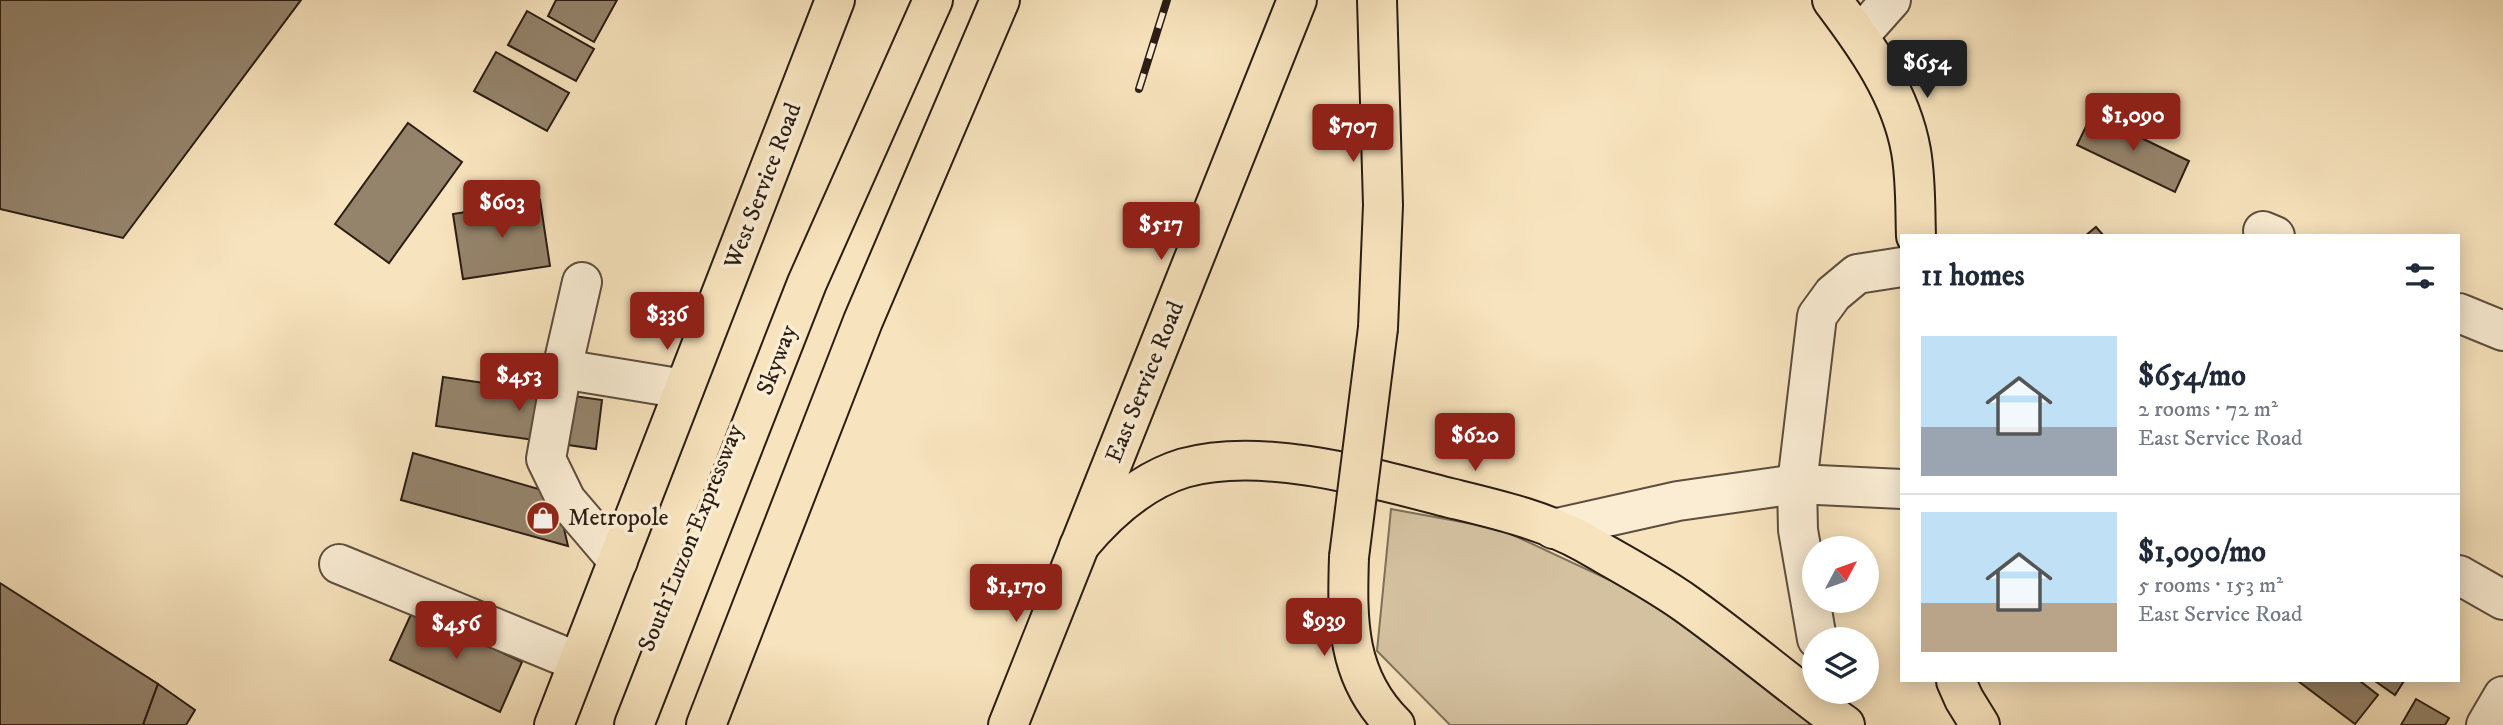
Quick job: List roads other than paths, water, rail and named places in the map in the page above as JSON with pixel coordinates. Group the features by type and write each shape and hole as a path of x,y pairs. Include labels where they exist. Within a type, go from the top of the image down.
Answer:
{"main road":[{"name":"West Service Road","path":"554,725 835,0"},
{"name":"South Luzon Expressway","path":"616,725 908,0"},
{"name":"Skyway","path":"634,725 807,284 933,0"},
{"path":"706,725 863,320 1002,0"},
{"path":"716,725 1002,0"},
{"name":"East Service Road","path":"1008,725 1297,0"},
{"path":"1377,0 1383,205 1378,328 1349,557 1348,624 1359,671 1369,692 1395,725"},
{"path":"1832,0 1876,61 1901,115 1915,182 1916,234"},
{"path":"1079,546 1107,515 1139,490 1157,479 1194,466 1247,460 1308,467 1398,484 1485,507 1553,529 1583,542 1682,601 1833,710"},
{"path":"1956,682 1980,725"}],"lane":[{"path":"1859,36 1891,0"},
{"path":"1815,627 1798,530 1797,484 1817,316 1833,294 1857,274 1900,267"},
{"path":"582,282 562,369 546,459 566,500 618,561"},
{"path":"2460,313 2503,331"},
{"path":"562,369 684,389"},
{"path":"1553,529 1678,501 1797,484 1900,489"},
{"path":"339,564 578,662"},
{"path":"2460,576 2503,600"},
{"path":"2486,725 2503,696"}],"railway":[{"path":"1139,89 1167,0"}],"place":[{"name":"Metropole","path":"543,518"}]}
